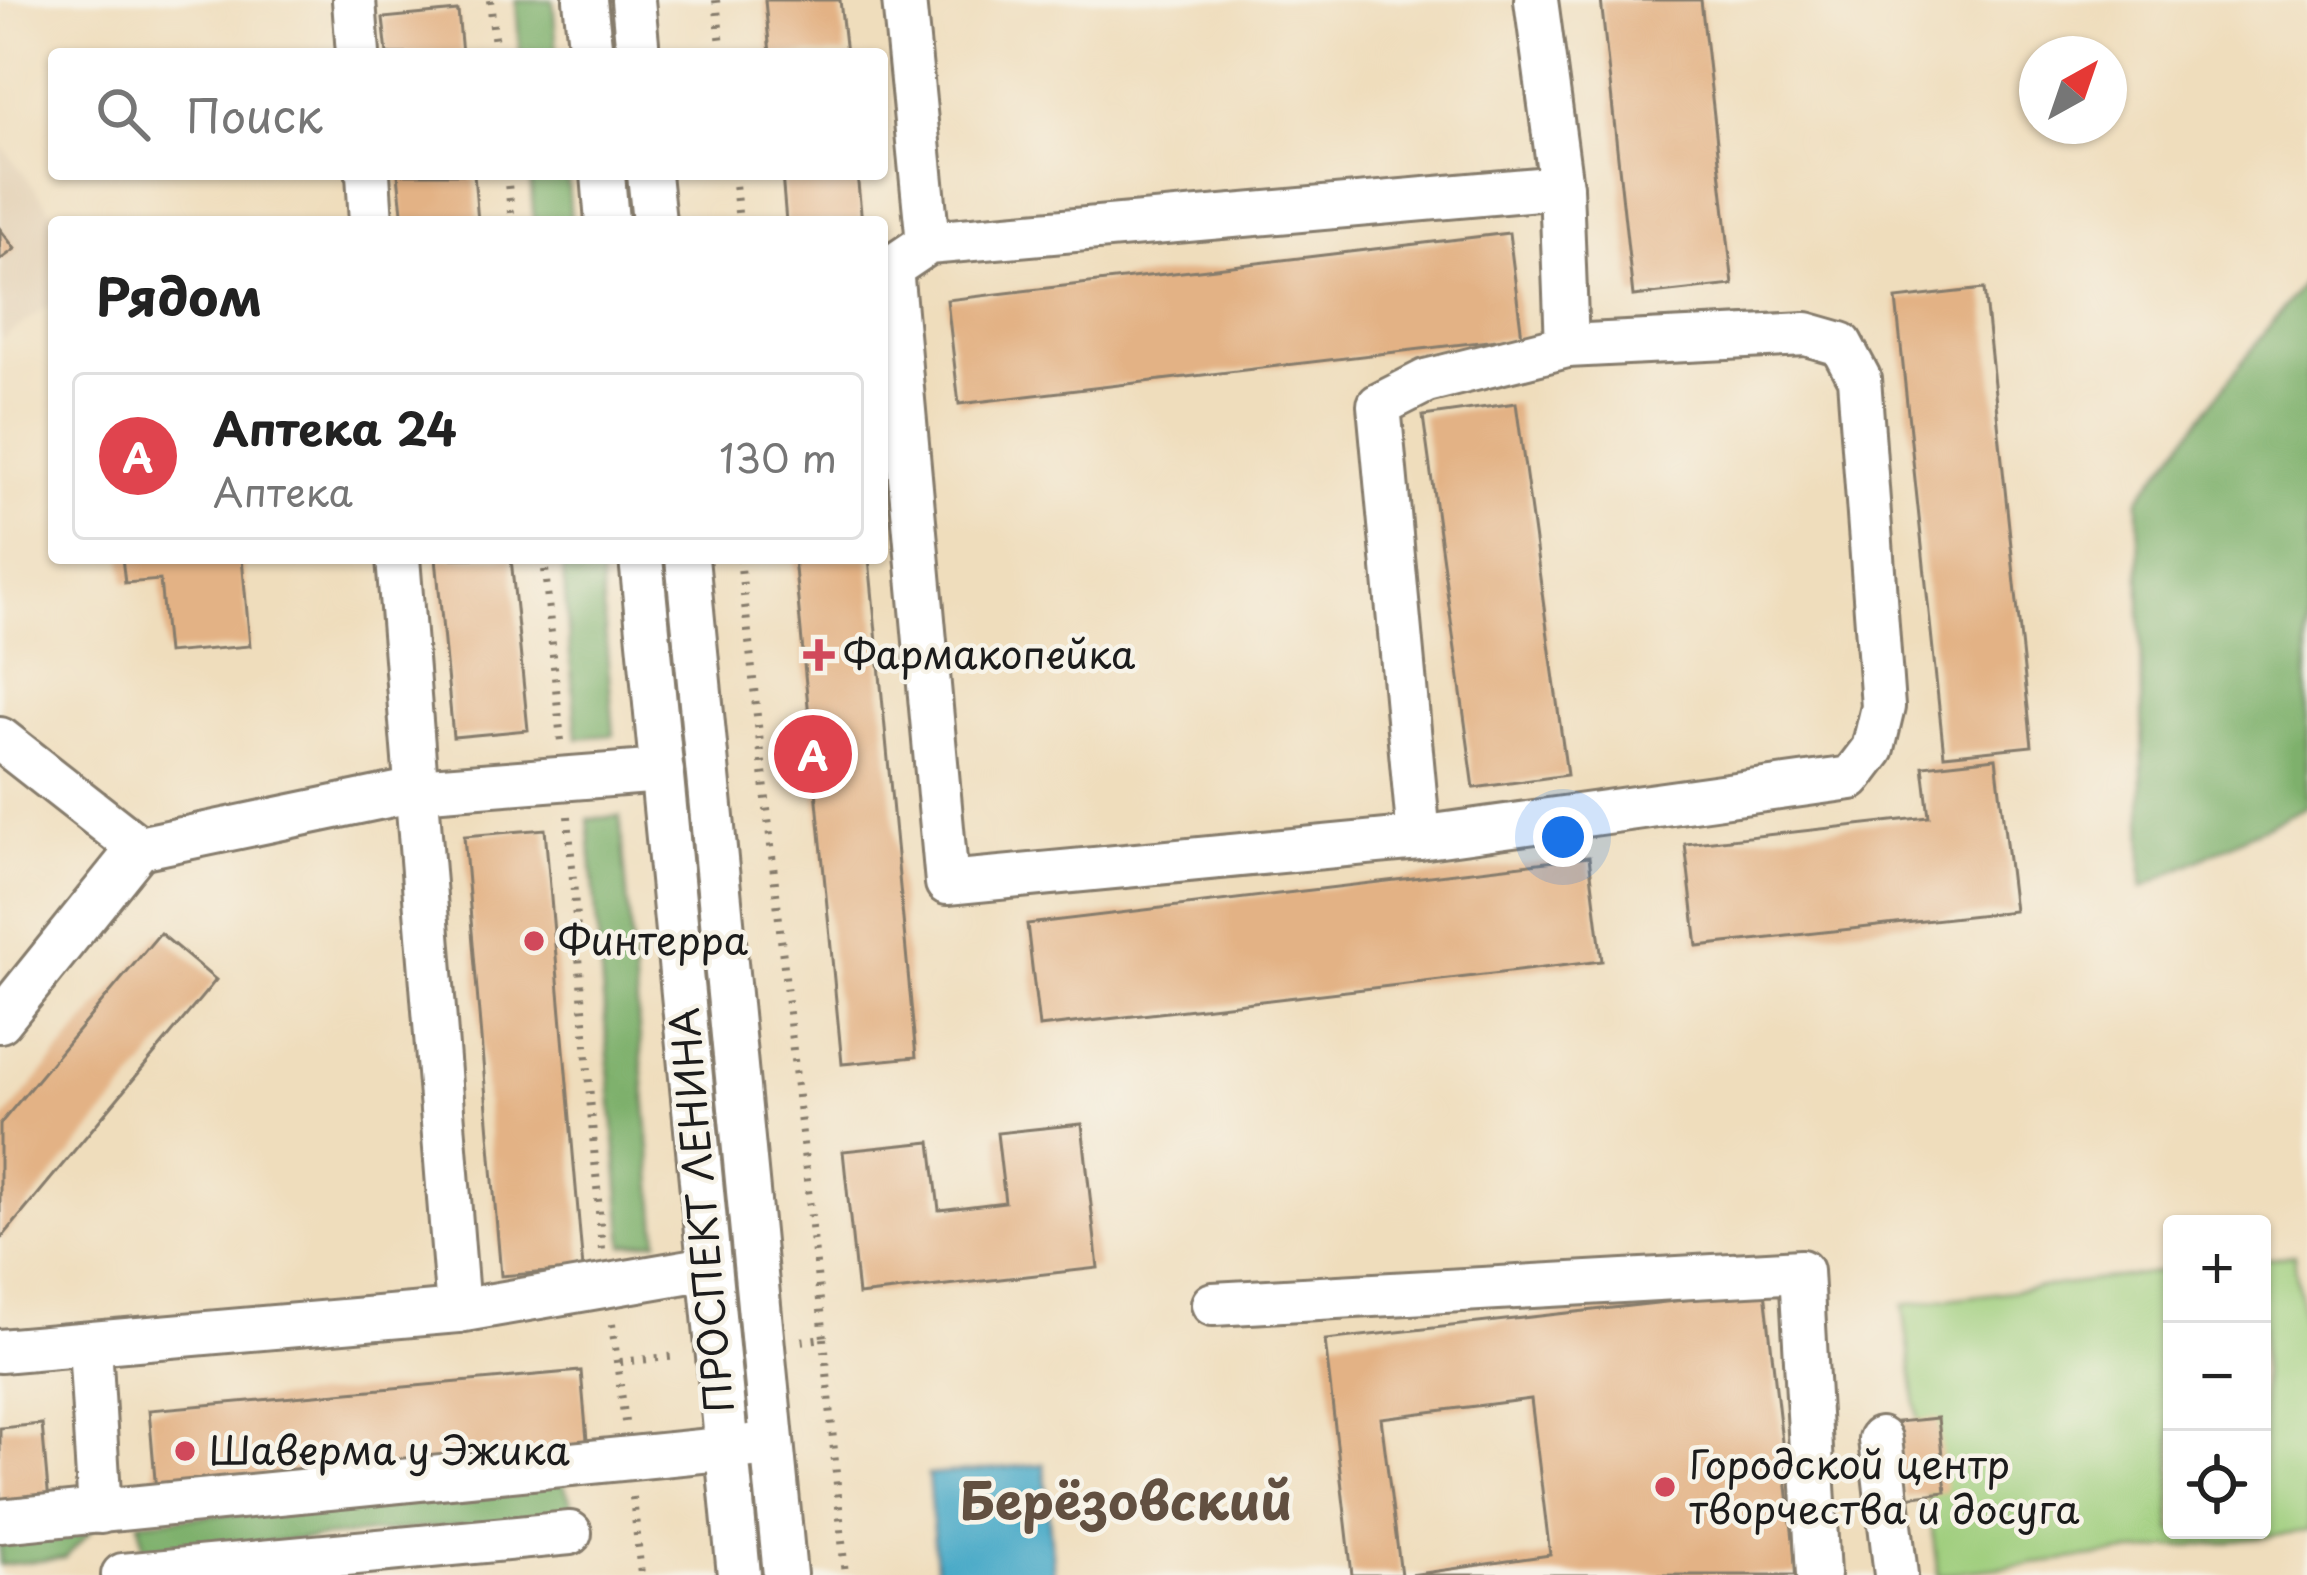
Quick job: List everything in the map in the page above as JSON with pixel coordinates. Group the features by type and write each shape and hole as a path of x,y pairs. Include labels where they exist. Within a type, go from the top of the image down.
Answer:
{"street":[{"path":"354,0 358,48"},
{"path":"585,0 589,48"},
{"path":"633,0 637,48"},
{"path":"904,0 928,243"},
{"path":"1536,0 1561,187 1567,346"},
{"path":"368,180 371,216"},
{"path":"603,180 606,216"},
{"path":"650,180 654,216"},
{"path":"888,268 928,243 1561,187"},
{"path":"888,290 946,884 1419,838 1851,778 1873,749 1883,707 1859,379 1841,344 1806,334 1567,346 1426,381 1379,405 1419,838"},
{"path":"398,564 458,1311"},
{"name":"ПРОСПЕКТ ЛЕНИНА","path":"642,564 739,1575"},
{"name":"ПРОСПЕКТ ЛЕНИНА","path":"688,564 785,1575"},
{"path":"0,739 139,848"},
{"path":"0,1021 139,848 416,790 662,771"},
{"path":"0,1352 458,1311 708,1268"},
{"path":"1213,1304 1802,1271 1819,1575"},
{"path":"90,1345 100,1512"},
{"path":"1880,1439 1896,1575"},
{"path":"0,1521 772,1444"},
{"path":"123,1575 570,1533"}],"path":[{"path":"490,0 495,48"},
{"path":"716,0 721,48"},
{"path":"508,180 511,216"},
{"path":"735,180 738,216"},
{"path":"545,564 605,1287"},
{"path":"824,1338 845,1575"}],"shaded area":[{"path":"0,143 55,216 48,216 48,306 0,340"}],"green space":[{"path":"516,0 553,0 557,48 520,48"},
{"path":"530,180 568,180 570,216 534,216"},
{"path":"2307,276 2307,806 2143,887 2139,499"},
{"path":"562,564 600,564 614,735 577,738"},
{"path":"620,816 658,1241 624,1245 588,819"},
{"path":"2294,1255 2307,1356 2307,1532 2271,1536 2271,1323 2271,1258"},
{"path":"2163,1271 2163,1539 2247,1539 1938,1575 1903,1305"},
{"path":"563,1483 577,1515 144,1553 139,1522"},
{"path":"101,1520 65,1558 0,1565 0,1529"}],"water":[{"path":"1044,1464 1054,1575 937,1575 928,1475"}],"building":[{"path":"765,0 840,0 845,48 769,48"},
{"path":"1601,0 1701,0 1733,285 1633,296"},
{"path":"458,11 461,48 386,48 383,18"},
{"path":"399,180 474,180 478,216 402,216"},
{"path":"782,180 858,180 861,216 786,216"},
{"path":"0,229 15,249 0,260"},
{"path":"1509,233 1522,337 959,404 947,300"},
{"path":"1984,289 2032,746 1944,755 1896,299"},
{"path":"1516,403 1567,775 1474,788 1423,416"},
{"path":"123,564 243,564 250,646 167,653 160,580 125,583"},
{"path":"437,564 512,564 528,730 453,737"},
{"path":"795,564 870,564 916,1057 842,1064"},
{"path":"1996,758 2014,911 1697,946 1685,844 1929,817 1923,766"},
{"path":"545,829 583,1269 501,1276 464,836"},
{"path":"1589,857 1602,961 1039,1027 1027,924"},
{"path":"160,933 216,980 0,1240 0,1124"},
{"path":"1082,1124 1098,1268 858,1295 843,1151 931,1142 939,1210 1005,1202 997,1133"},
{"name":"Городской центр творчества и досуга","path":"1765,1291 1797,1575 1410,1575 1550,1555 1531,1399 1381,1418 1401,1575 1352,1575 1325,1340"},
{"path":"581,1371 588,1452 156,1491 149,1410"},
{"path":"1938,1418 1946,1492 1905,1497 1897,1422"},
{"path":"42,1424 49,1502 0,1506 0,1428"}],"place":[{"name":"Фармакопейка","path":"819,655"},
{"name":"Аптека 24","path":"813,754"},
{"name":"Финтерра","path":"534,941"},
{"name":"Шаверма у Эжика","path":"185,1451"},
{"name":"Городской центр творчества и досуга","path":"1665,1487"}],"district":[{"name":"Берёзовский","path":"1126,1502"}]}
